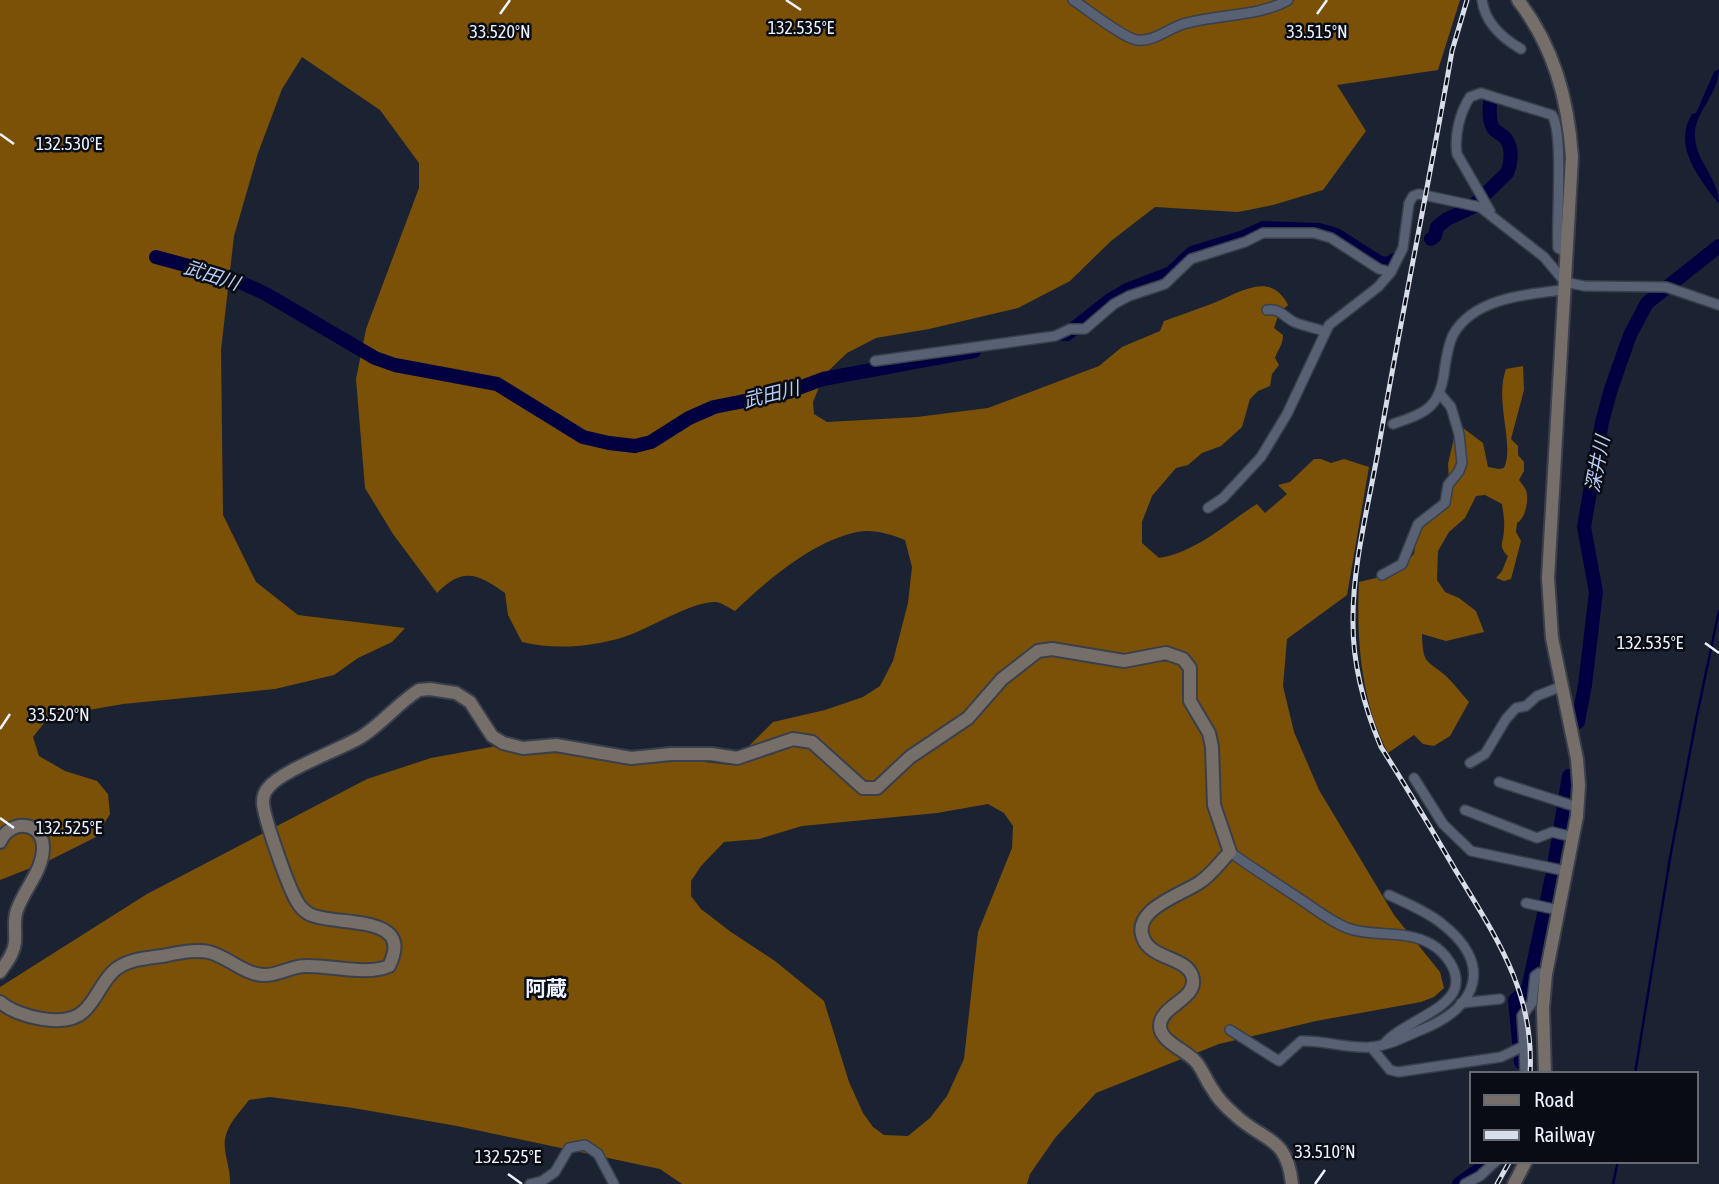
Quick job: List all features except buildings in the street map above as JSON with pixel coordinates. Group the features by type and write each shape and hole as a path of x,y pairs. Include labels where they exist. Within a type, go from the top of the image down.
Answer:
{"street":[{"path":"1073,0 1136,40 1153,38 1180,25 1210,17 1264,10 1288,0"},
{"path":"1482,0 1495,30 1521,49"},
{"path":"1518,0 1531,17 1549,51 1561,85 1569,120 1572,157 1548,578 1552,638 1577,759 1577,807 1546,974 1543,1008 1545,1072"},
{"path":"1490,213 1457,154 1456,147 1464,106 1470,97 1482,93 1552,115 1555,120 1558,154 1558,248 1567,253"},
{"path":"1208,508 1223,498 1261,457 1287,414 1324,331 1338,317 1378,288 1391,272 1403,248 1409,203 1413,196 1419,194 1470,203 1490,213 1544,257 1564,286"},
{"path":"875,361 1055,337 1070,329 1085,328 1114,304 1165,284 1191,259 1245,242 1263,233 1314,233 1331,238 1379,269 1391,272"},
{"path":"1394,424 1421,415 1438,399 1454,333 1478,311 1515,296 1564,286 1666,287 1719,305"},
{"path":"1267,310 1272,309 1286,315 1293,322 1324,331"},
{"path":"1382,575 1402,564 1418,524 1446,503 1448,485 1462,463 1459,434 1451,407 1440,394"},
{"path":"0,1002 12,1011 32,1017 74,1019 84,1012 117,968 132,961 194,951 211,953 263,975 302,966 348,967 369,972 389,966 394,946 390,936 381,928 323,919 308,914 298,903 281,863 263,801 268,786 360,737 419,690 456,693 470,702 492,736 503,743 523,748 556,745 631,758 671,754 710,754 737,758 793,739 812,742 863,788 877,788 910,757 968,718 1002,679 1038,651 1052,649 1114,661 1172,654 1187,663 1192,673 1190,701 1209,733 1214,805 1230,852 1323,916 1369,933 1418,938 1433,945 1446,958 1455,971 1455,988 1447,1002 1392,1035 1384,1044"},
{"path":"1470,763 1485,754 1506,719 1516,708 1526,706 1537,696 1562,686"},
{"path":"1414,778 1443,824 1471,851 1566,871"},
{"path":"1499,782 1577,807"},
{"path":"1465,810 1537,838 1552,832 1573,836"},
{"path":"0,842 4,833 13,826 27,826 36,830 43,839 43,852 38,868 14,922 15,945 0,972"},
{"path":"1230,852 1200,882 1154,907 1146,918 1142,931 1146,943 1155,951 1189,970 1193,976 1193,985 1187,995 1165,1014 1160,1024 1162,1031 1168,1040 1197,1062 1213,1091 1236,1116 1275,1142 1285,1154 1292,1184"},
{"path":"1230,1030 1279,1061 1301,1041 1371,1047 1431,1026 1451,1015 1474,986 1475,968 1468,954 1455,935 1440,921 1389,895"},
{"path":"1526,903 1558,910"},
{"path":"1525,1072 1520,1048 1522,1016 1532,1003 1535,976 1539,973 1546,974"},
{"path":"1461,1003 1500,999"},
{"path":"1371,1047 1390,1070 1398,1072 1501,1057 1520,1048"},
{"path":"530,1184 542,1181 555,1172 569,1148 585,1145 598,1154 614,1184"},
{"path":"1465,1184 1480,1176 1494,1163"},
{"path":"1514,1184 1525,1163"}],"shaded area":[{"path":"0,0 1460,0 1438,70 1337,85 1366,131 1323,190 1238,212 1155,207 1111,241 1070,281 1018,308 929,329 876,338 847,353 824,375 813,402 814,414 827,422 917,417 988,408 1099,366 1122,347 1160,331 1164,321 1242,290 1263,286 1281,294 1288,305 1279,313 1274,328 1283,338 1275,358 1279,365 1272,374 1270,386 1258,391 1250,399 1242,427 1221,446 1202,453 1188,465 1176,468 1152,496 1142,522 1142,543 1159,558 1173,555 1198,544 1257,504 1265,513 1287,494 1278,485 1290,482 1314,459 1331,463 1344,459 1369,467 1347,595 1287,639 1283,686 1294,732 1319,790 1394,915 1440,972 1444,988 1434,997 1421,1002 1316,1021 1219,1044 1096,1093 1055,1138 1030,1174 1027,1184 682,1184 660,1169 457,1126 270,1097 249,1100 229,1128 225,1144 230,1184 0,1184 0,987 147,894 367,779 431,758 502,745 526,751 596,756 627,765 654,759 679,759 730,765 773,722 825,710 863,697 880,686 893,661 908,603 912,567 905,540 875,532 863,531 840,537 807,553 776,575 735,611 717,602 705,603 624,637 586,645 560,647 522,642 508,615 505,593 478,577 462,576 454,579 437,593 393,534 365,488 356,379 366,329 419,188 419,163 380,110 302,57 282,89 258,153 234,236 221,350 223,515 256,582 298,615 405,628 392,642 358,658 334,675 275,689 123,704 77,712 44,723 33,737 39,756 65,771 97,781 108,794 110,814 96,837 46,862 0,880","holes":["988,804 1004,813 1013,826 1012,848 978,932 964,1059 947,1096 930,1118 908,1136 884,1135 873,1127 863,1113 849,1082 824,1001 775,961 701,909 691,896 691,881 724,842 759,839 802,826 937,813"]},
{"path":"1719,69 1715,87 1695,128 1695,137 1699,154 1715,186 1719,204 1696,173 1686,150 1685,138 1692,114 1696,113 1714,72"},
{"path":"1523,366 1524,390 1511,439 1518,446 1518,455 1524,462 1524,471 1519,480 1526,490 1527,498 1525,513 1517,523 1516,532 1521,541 1511,579 1504,581 1496,578 1508,556 1502,546 1502,504 1485,495 1476,496 1465,518 1449,532 1438,551 1437,580 1445,592 1459,598 1476,611 1484,632 1446,641 1422,634 1423,651 1427,660 1446,676 1469,702 1450,736 1434,746 1423,744 1414,735 1388,753 1372,713 1362,669 1358,625 1359,582 1400,568 1414,554 1417,533 1424,522 1442,512 1450,500 1448,464 1456,429 1463,428 1483,443 1488,467 1504,468 1507,447 1503,382 1506,369"}],"waterway":[{"name":"武田川","path":"1431,239 1435,236 1437,227 1447,219 1471,208 1507,173 1510,147 1506,139 1491,125 1490,99"},
{"name":"武田川","path":"1063,334 1067,334 1127,290 1171,273 1192,253 1241,238 1263,228 1319,230 1336,235 1380,263 1389,264 1394,260"},
{"name":"深井川","path":"1578,722 1596,592 1584,527 1602,422 1611,389 1630,335 1647,303 1719,246"},
{"name":"武田川","path":"156,257 218,274 266,294 375,358 395,365 497,384 583,437 635,446 651,442 689,418 714,407 785,393 823,379 974,351"},
{"path":"1635,1072 1670,858 1719,611"},
{"name":"深井川","path":"1521,1062 1515,1000 1528,989 1553,872 1569,776"},
{"name":"深井川","path":"1459,1184 1488,1163"},
{"path":"1613,1184 1618,1163"}],"railway":[{"path":"1467,0 1452,51 1361,538 1353,603 1354,640 1361,687 1381,747 1485,919 1510,967 1526,1017 1530,1072"},
{"path":"1497,1184 1509,1163"}],"district":[{"name":"阿蔵","path":"546,988"}]}
